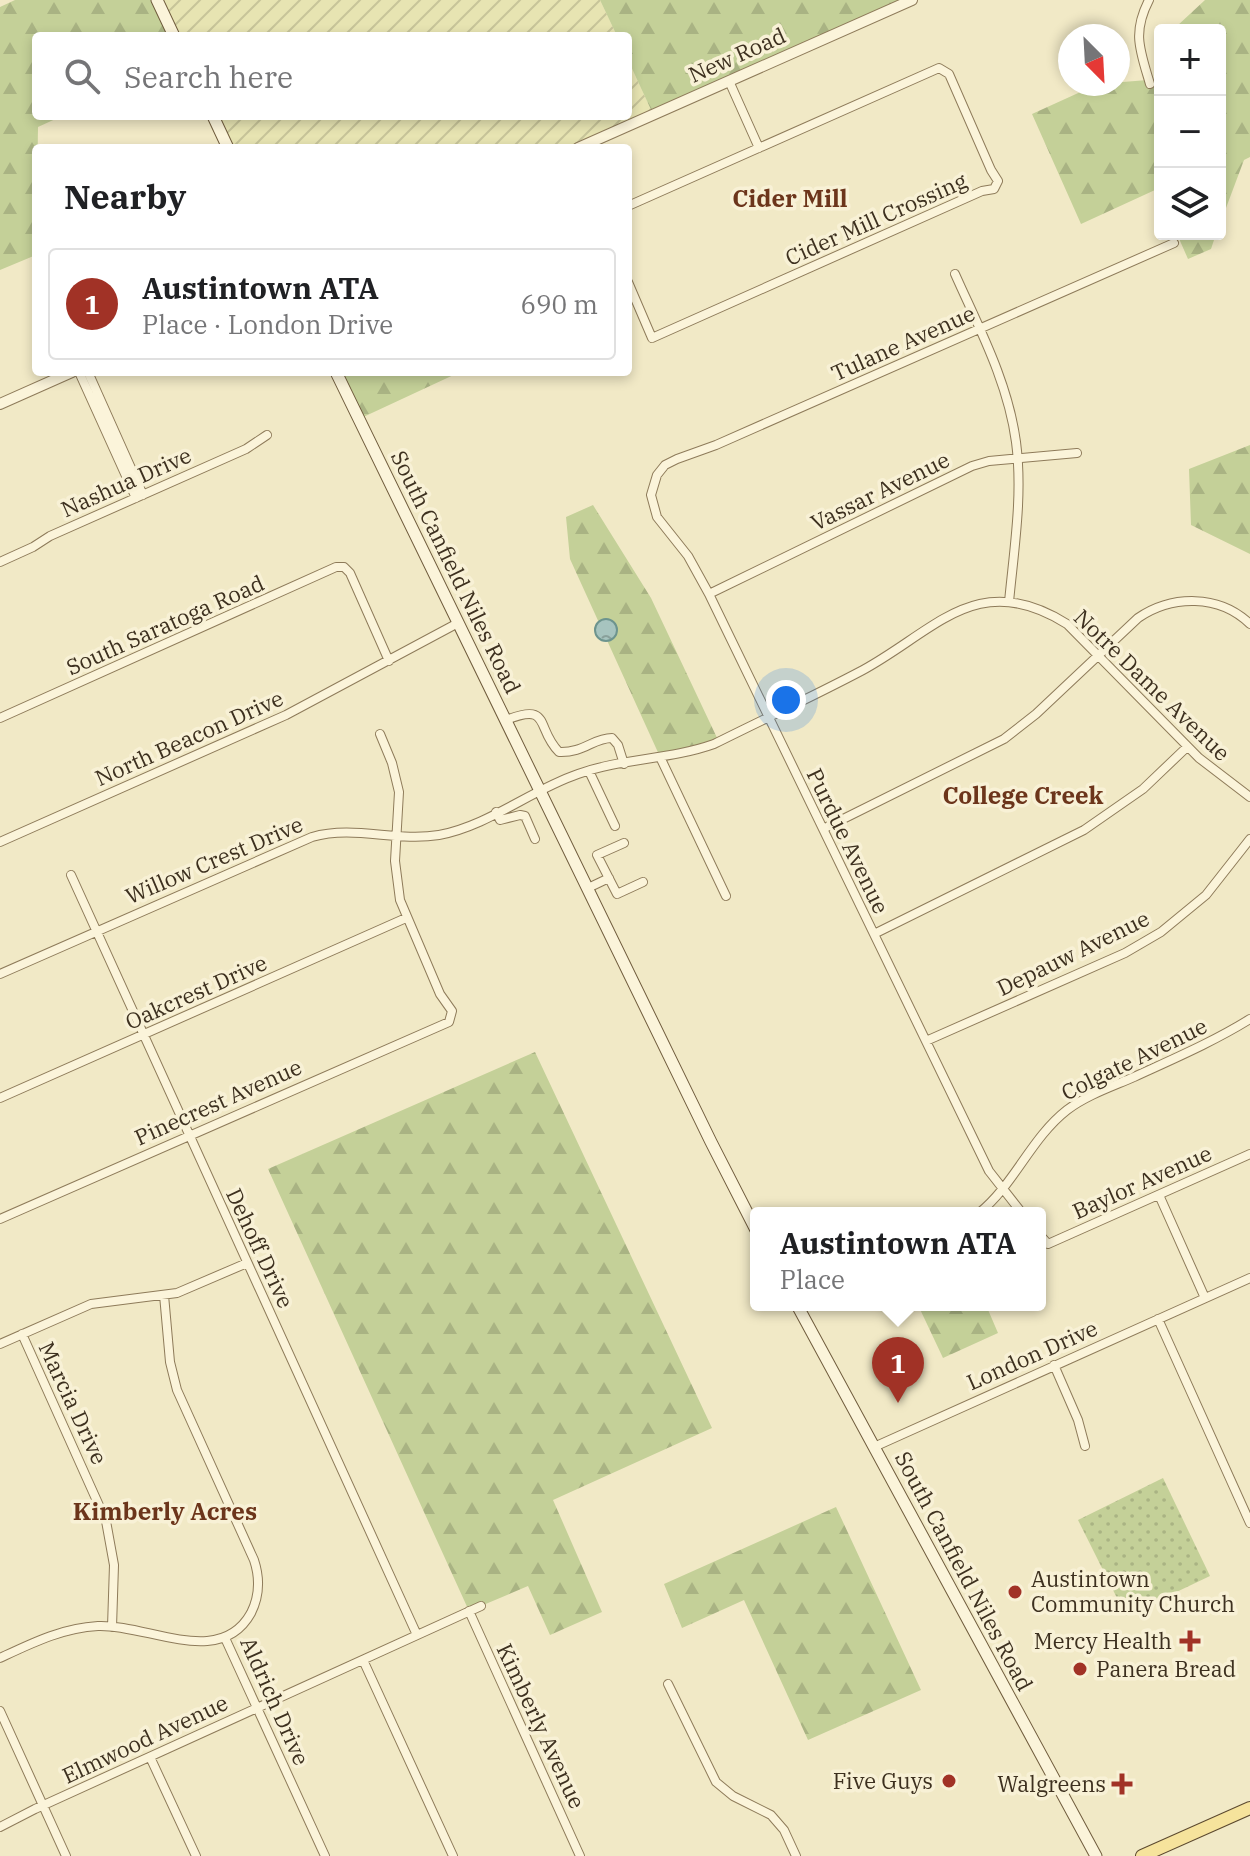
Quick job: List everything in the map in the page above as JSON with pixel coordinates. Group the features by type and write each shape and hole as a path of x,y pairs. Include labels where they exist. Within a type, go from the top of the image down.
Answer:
{"main road":[{"path":"157,0 172,32"},
{"path":"215,120 226,144"},
{"name":"South Canfield Niles Road","path":"338,376 588,888"},
{"path":"588,888 750,1218"},
{"name":"South Canfield Niles Road","path":"800,1311 1096,1856"},
{"path":"1142,1856 1250,1808"}],"street":[{"name":"New Road","path":"587,144 912,0"},
{"path":"1149,0 1139,20 1140,51 1150,84"},
{"name":"Cider Mill Crossing","path":"632,204 939,68 949,74 998,181 994,189 982,191 652,338 632,291"},
{"path":"729,81 759,148"},
{"name":"Tulane Avenue","path":"653,483 661,469 677,459 716,445 1174,243"},
{"path":"955,274 1002,385 1014,432 1018,502 1009,602"},
{"path":"0,404 63,376"},
{"path":"81,376 120,454"},
{"path":"90,376 139,497"},
{"name":"Nashua Drive","path":"0,562 50,536 246,449 267,435"},
{"name":"Vassar Avenue","path":"709,594 972,466 989,461 1077,453"},
{"name":"Purdue Avenue","path":"653,483 653,511 688,556 709,594 989,1171 1017,1207"},
{"name":"South Saratoga Road","path":"0,718 336,567 344,567 350,573 389,661"},
{"path":"823,829 1004,739 1036,714 1138,618 1151,611 1174,603 1196,601 1216,604 1250,624"},
{"name":"Notre Dame Avenue","path":"540,790 589,771 661,759 714,744 866,668 949,614 980,604 1009,602 1055,617 1076,632 1187,747 1219,776 1250,797"},
{"name":"North Beacon Drive","path":"0,842 286,715 458,623"},
{"path":"506,720 527,712 534,713 559,752 575,753 612,738 618,745 624,764"},
{"path":"380,734 397,782 396,879 406,918"},
{"path":"874,934 1084,830 1143,789 1187,747"},
{"path":"661,759 726,896"},
{"path":"589,771 615,826"},
{"name":"Willow Crest Drive","path":"0,974 312,837 345,832 439,835 458,830 540,790"},
{"path":"496,812 500,820 525,816 535,839"},
{"name":"Depauw Avenue","path":"926,1041 1143,943 1175,922 1206,895 1250,839"},
{"path":"624,843 597,855 617,894 643,882"},
{"name":"Dehoff Drive","path":"71,875 417,1635"},
{"path":"588,888 609,878"},
{"name":"Pinecrest Avenue","path":"0,1219 429,1029 443,1026 450,1020 452,1011 440,994 406,918"},
{"name":"Oakcrest Drive","path":"0,1098 406,918"},
{"name":"Colgate Avenue","path":"984,1207 1044,1133 1077,1104 1214,1040 1250,1019"},
{"name":"Baylor Avenue","path":"1046,1242 1048,1244 1250,1154"},
{"path":"1159,1195 1205,1298"},
{"path":"0,1344 91,1304 187,1290 247,1263"},
{"name":"London Drive","path":"874,1447 1250,1278"},
{"name":"Aldrich Drive","path":"164,1295 170,1362 177,1390 258,1573 259,1589 254,1606 241,1626 225,1638 325,1856"},
{"path":"1158,1319 1250,1523"},
{"name":"Marcia Drive","path":"22,1334 106,1521 114,1565 112,1627"},
{"path":"1054,1365 1078,1420 1085,1446"},
{"name":"Elmwood Avenue","path":"0,1827 481,1606"},
{"name":"Kimberly Avenue","path":"469,1611 580,1856"},
{"path":"0,1658 57,1633 85,1627 134,1629 194,1642 213,1642 225,1638"},
{"path":"363,1660 453,1856"},
{"path":"668,1684 712,1777 733,1796 771,1815 784,1830 796,1856"},
{"path":"0,1711 66,1856"},
{"path":"150,1757 196,1856"}],"shaded area":[{"path":"157,0 600,0 615,32 172,32"},
{"path":"632,69 653,114 587,144 226,144 215,120 632,120"}],"green space":[{"path":"15,0 157,0 172,32 32,32 32,120 53,120 38,127 38,144 32,144 32,257 0,270 0,7"},
{"path":"600,0 912,0 653,114 632,69 632,32 615,32"},
{"path":"1205,0 1250,0 1250,157 1244,160 1226,208 1226,24 1179,24"},
{"path":"1154,79 1154,190 1081,224 1032,114 1072,96 1130,96 1130,81"},
{"path":"1180,240 1214,240 1211,249 1188,259"},
{"path":"338,376 451,376 359,419"},
{"path":"1250,445 1250,554 1191,525 1189,469"},
{"path":"593,505 651,598 719,742 661,759 570,559 566,517"},
{"path":"535,1052 712,1428 553,1500 602,1612 550,1635 528,1586 469,1611 268,1169"},
{"path":"921,1311 989,1311 998,1333 943,1358"},
{"path":"1163,1478 1210,1576 1126,1616 1078,1520"},
{"path":"836,1507 921,1690 808,1740 744,1600 682,1628 664,1584"}],"water":[{"path":"606,619 614,622 617,630 614,638 606,641 598,638 595,630 598,622"}],"place":[{"name":"Austintown ATA","path":"898,1403"},
{"name":"Austintown Community Church","path":"1015,1592"},
{"name":"Mercy Health","path":"1190,1641"},
{"name":"Panera Bread","path":"1080,1669"},
{"name":"Five Guys","path":"949,1781"},
{"name":"Walgreens","path":"1122,1784"}],"district":[{"name":"Cider Mill","path":"790,199"},
{"name":"College Creek","path":"1023,796"},
{"name":"Kimberly Acres","path":"165,1512"}]}
